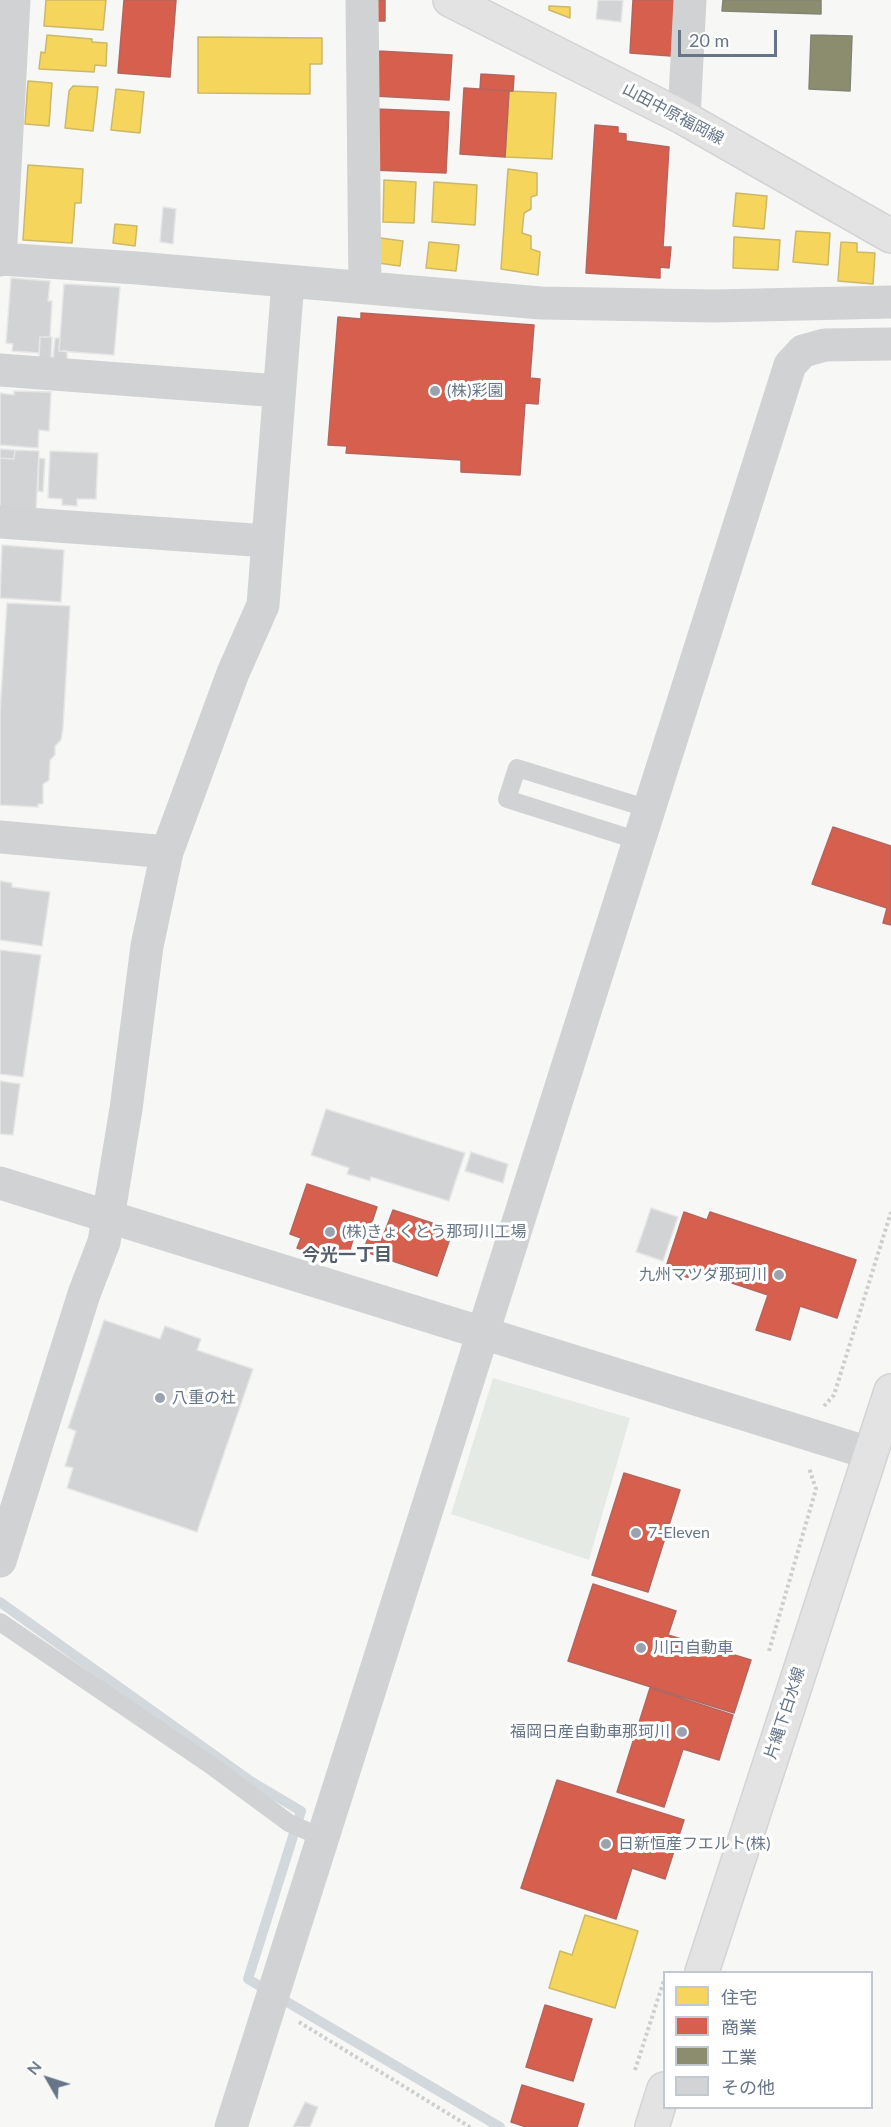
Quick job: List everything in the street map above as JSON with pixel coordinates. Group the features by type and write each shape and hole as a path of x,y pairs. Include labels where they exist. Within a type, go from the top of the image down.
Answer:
{"main road":[{"name":"山田中原福岡線","path":"450,0 684,118 891,236"},
{"path":"880,1459 891,1391"},
{"name":"片縄下白水線","path":"702,1971 880,1459"},
{"path":"652,2127 663,2092"}],"street":[{"path":"7,0 14,0 0,259 541,303 644,306 891,302"},
{"path":"362,0 365,288"},
{"path":"684,118 690,0"},
{"path":"0,1561 84,1294 104,1242 126,1109 147,946 167,852 233,672 263,605 288,281"},
{"path":"231,2127 274,1994 305,1830 483,1333 790,365 803,351 825,345 891,344"},
{"path":"0,370 279,391"},
{"path":"0,522 267,541"},
{"path":"0,837 167,852"},
{"path":"0,1183 880,1459"}],"lane":[{"path":"639,841 507,799 517,768 649,809"},
{"path":"0,1622 305,1830"}],"path":[{"path":"821,1409 834,1395 891,1212"},
{"path":"766,1661 816,1489 808,1464"},
{"path":"631,2082 663,1983"},
{"path":"274,1994 470,2127"}],"shaded area":[{"path":"493,1378 630,1418 589,1560 451,1514"}],"building: 住宅":[{"path":"46,0 106,0 103,30 44,26"},
{"path":"549,6 570,7 570,18 549,10"},
{"path":"47,35 92,39 92,42 107,43 106,66 95,65 94,72 39,69 41,52 45,53"},
{"path":"198,37 322,38 322,64 310,64 310,94 198,93"},
{"path":"28,81 52,83 49,126 25,124"},
{"path":"73,86 98,87 93,131 65,128 69,91"},
{"path":"116,89 144,92 140,133 111,130"},
{"path":"509,91 556,93 552,159 505,157"},
{"path":"28,165 83,169 81,203 75,203 72,243 23,240"},
{"path":"508,169 537,173 537,195 531,197 531,209 524,213 522,233 531,236 531,249 540,252 538,275 501,269"},
{"path":"384,180 416,182 414,223 383,222"},
{"path":"434,182 477,185 475,225 432,222"},
{"path":"736,193 767,196 764,229 733,226"},
{"path":"115,224 137,226 135,246 113,243"},
{"path":"796,231 830,233 828,265 793,262"},
{"path":"373,237 403,241 400,266 371,262"},
{"path":"734,237 780,240 778,270 733,268"},
{"path":"429,242 459,245 456,271 426,268"},
{"path":"841,242 857,243 857,252 875,253 873,284 838,281"},
{"path":"585,1915 638,1931 615,2008 549,1988 560,1951 572,1955"}],"building: 商業":[{"path":"124,0 176,0 170,77 118,73"},
{"path":"371,0 385,0 385,21 372,21"},
{"path":"633,0 678,0 671,56 630,53"},
{"path":"378,51 452,55 449,100 374,96"},
{"path":"481,74 514,76 513,91 480,89"},
{"path":"464,88 509,91 505,157 460,154"},
{"path":"376,109 449,112 446,173 373,170"},
{"path":"595,125 618,127 618,133 626,134 626,141 669,147 663,247 671,247 669,268 660,267 660,278 586,273"},
{"name":"(株)彩園","path":"361,313 534,325 530,378 540,379 538,404 525,403 520,475 461,472 461,460 346,453 347,446 328,445 338,317 361,319"},
{"path":"833,827 891,846 891,925 883,923 887,908 812,884"},
{"name":"(株)きょくとう那珂川工場","path":"307,1184 377,1207 367,1237 381,1242 393,1210 453,1230 437,1276 363,1251 367,1241 354,1236 349,1253 322,1244 318,1255 297,1248 301,1238 290,1234"},
{"name":"九州マツダ那珂川","path":"684,1212 707,1220 710,1212 856,1260 837,1318 800,1306 790,1340 756,1330 768,1295 696,1271 693,1279 665,1270"},
{"name":"7-Eleven","path":"624,1473 680,1490 648,1592 592,1575"},
{"name":"川口自動車","path":"593,1584 676,1611 668,1635 751,1660 734,1713 568,1661"},
{"name":"福岡日産自動車那珂川","path":"650,1688 733,1715 719,1760 683,1749 664,1807 617,1792"},
{"name":"日新恒産フエルト(株)","path":"557,1780 684,1820 665,1879 632,1868 616,1919 521,1888"},
{"path":"545,2005 592,2019 573,2081 526,2067"},
{"path":"522,2085 584,2104 577,2127 526,2127 511,2122"}],"building: 工業":[{"path":"723,0 821,0 821,14 722,11"},
{"path":"811,35 852,36 850,91 809,89"}],"building: その他":[{"path":"598,0 623,0 621,22 596,19"},
{"path":"163,207 176,209 173,244 160,242"},
{"path":"11,278 50,281 48,301 52,301 50,337 40,337 39,353 12,351 13,344 6,343"},
{"path":"64,284 120,287 114,355 59,351"},
{"path":"40,337 52,337 51,358 39,358"},
{"path":"55,338 60,338 59,351 67,351 67,360 53,359"},
{"path":"14,391 51,392 49,431 39,430 38,448 0,445 0,393 14,395"},
{"path":"0,449 15,450 14,459 0,458"},
{"path":"15,450 39,451 36,511 0,510 0,458 14,459"},
{"path":"50,451 98,453 96,499 77,499 77,506 62,505 62,499 48,498"},
{"path":"39,458 45,459 43,492 38,491"},
{"path":"2,545 64,550 61,602 0,598"},
{"path":"7,603 70,606 63,728 61,740 55,746 55,755 50,760 49,780 43,784 43,804 38,804 38,807 0,805 0,712"},
{"path":"0,881 12,883 12,887 50,892 42,946 0,940"},
{"path":"0,950 41,955 23,1077 0,1074"},
{"path":"0,1081 20,1084 13,1135 0,1134"},
{"path":"326,1109 465,1153 449,1201 371,1177 370,1181 347,1174 349,1168 311,1155"},
{"path":"471,1152 508,1164 503,1183 465,1171"},
{"path":"651,1208 678,1217 663,1261 636,1252"},
{"name":"八重の杜","path":"104,1320 160,1339 165,1326 201,1339 197,1350 253,1369 197,1532 67,1488 73,1468 65,1466 76,1431 68,1428"},
{"path":"305,2102 318,2107 310,2127 293,2127"}],"waterway":[{"path":"0,1602 252,1782 301,1811 248,1979 500,2127"}],"place":[{"name":"(株)彩園","path":"435,391"},
{"name":"(株)きょくとう那珂川工場","path":"330,1232"},
{"name":"九州マツダ那珂川","path":"779,1275"},
{"name":"八重の杜","path":"160,1398"},
{"name":"7-Eleven","path":"636,1533"},
{"name":"川口自動車","path":"641,1648"},
{"name":"福岡日産自動車那珂川","path":"682,1732"},
{"name":"日新恒産フエルト(株)","path":"606,1844"}],"district":[{"name":"今光一丁目","path":"347,1255"}]}
